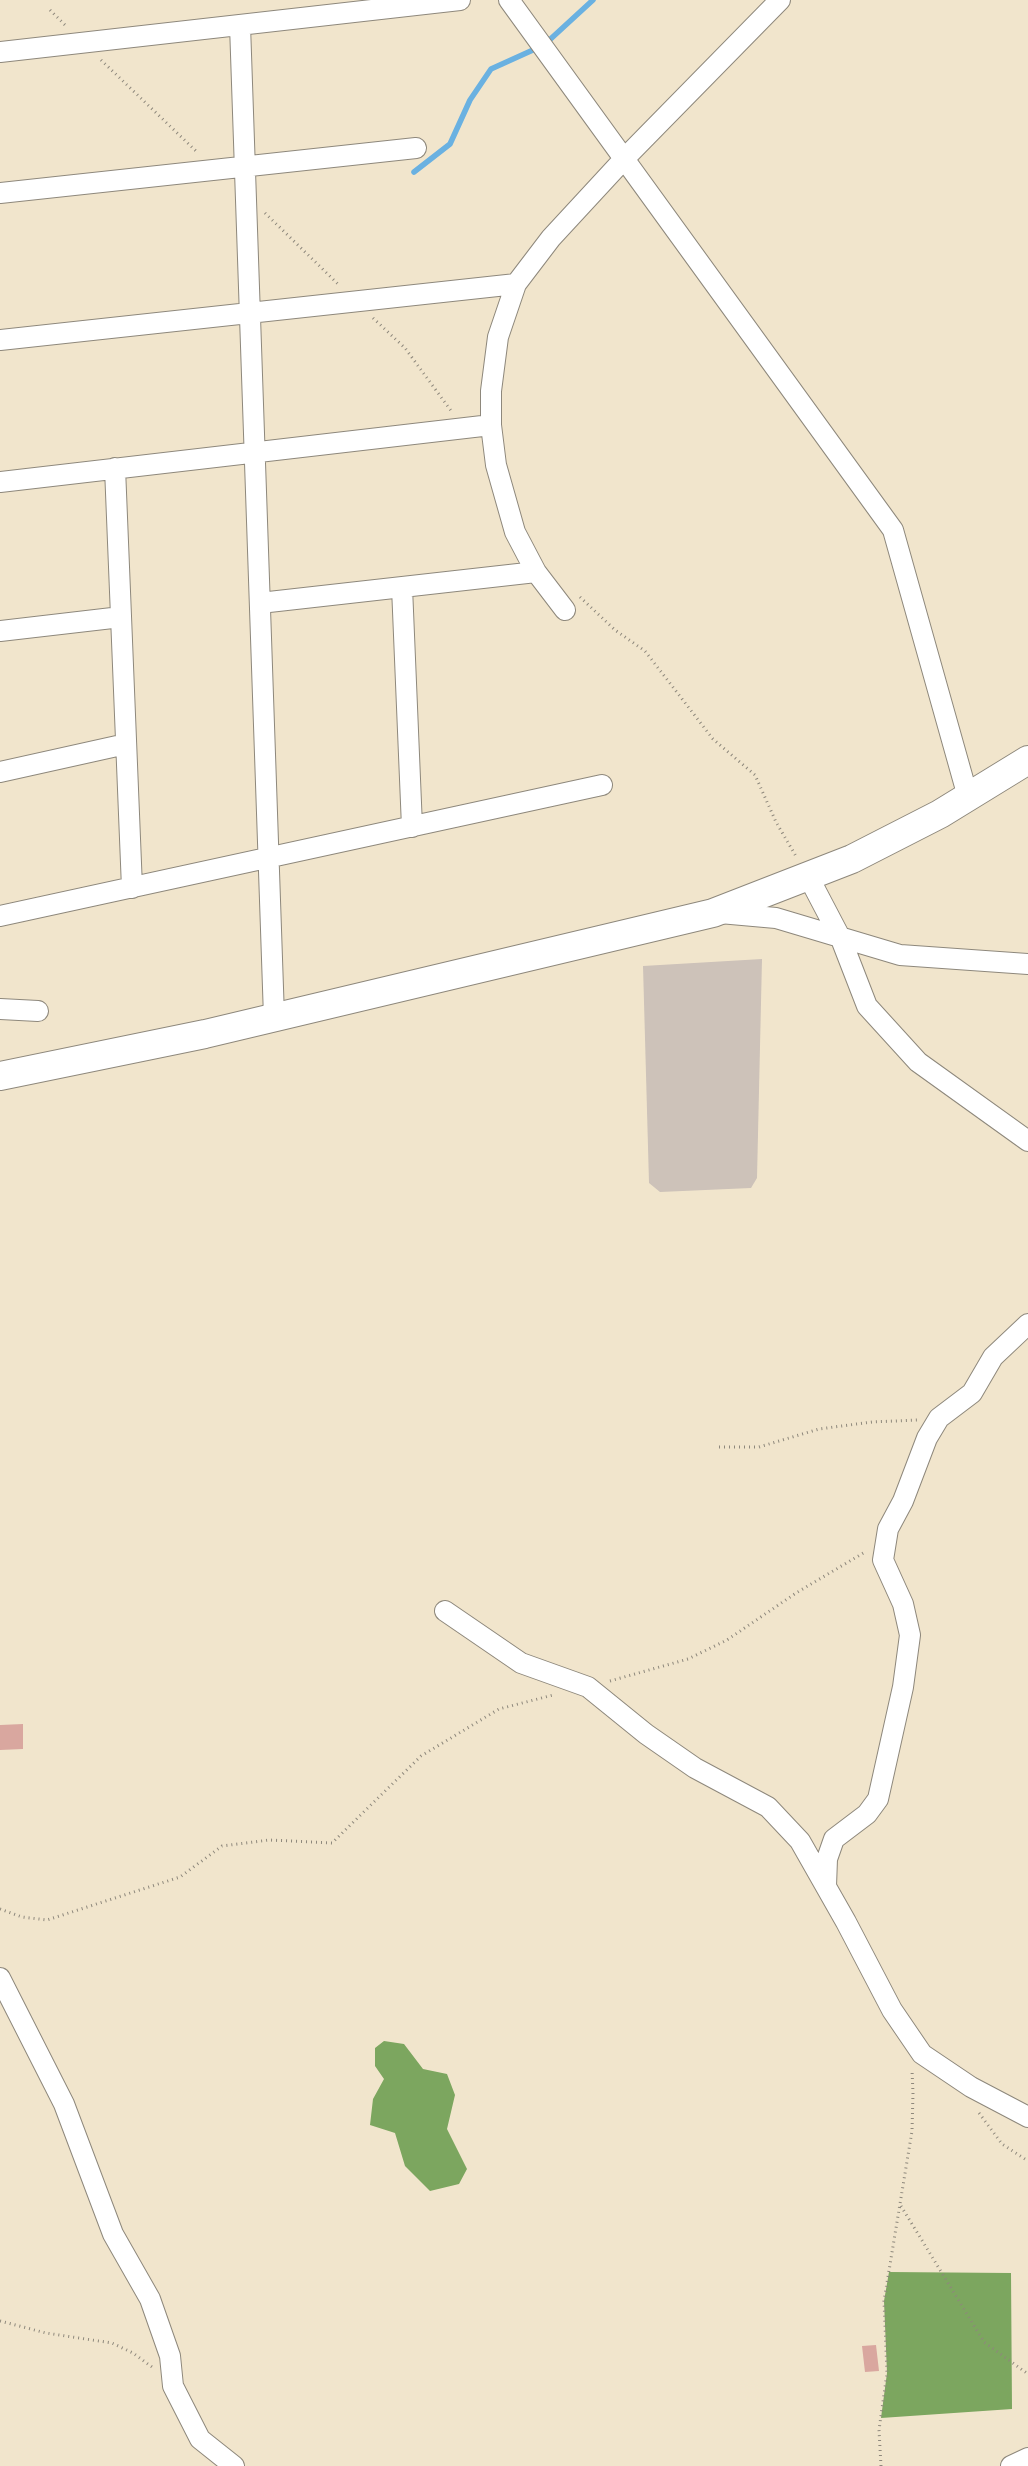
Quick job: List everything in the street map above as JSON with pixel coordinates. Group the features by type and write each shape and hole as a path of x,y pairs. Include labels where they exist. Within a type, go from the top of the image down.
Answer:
{"street":[{"path":"0,52 460,0"},
{"path":"509,0 893,530 968,797"},
{"path":"565,610 536,572 515,532 496,465 491,425 491,391 498,337 516,284 551,238 624,159 780,0"},
{"path":"240,25 274,1017"},
{"path":"0,193 416,148"},
{"path":"0,340 516,284"},
{"path":"0,482 491,425"},
{"path":"115,468 132,888"},
{"path":"260,603 536,572"},
{"path":"402,587 412,827"},
{"path":"0,631 121,617"},
{"path":"0,772 126,744"},
{"path":"0,1076 274,1017 713,913 852,859 940,814 1028,760"},
{"path":"0,916 602,785"},
{"path":"808,876 841,939 867,1006 918,1062 1028,1141"},
{"path":"713,913 776,918 900,956 1028,964"},
{"path":"0,1009 38,1011"},
{"path":"826,1887 827,1859 834,1839 867,1814 878,1799 903,1687 910,1635 903,1604 883,1560 888,1529 903,1501 928,1438 939,1418 972,1393 993,1357 1028,1324"},
{"path":"445,1611 521,1663 588,1686 646,1734 695,1768 768,1807 800,1841 892,2010 922,2054 971,2087 1028,2117"},
{"path":"0,1978 64,2104 113,2234 150,2299 170,2356 173,2386 200,2439 234,2466"},
{"path":"1011,2466 1028,2458"}],"path":[{"path":"719,1447 759,1447 819,1429 872,1422 939,1418"},
{"path":"0,1909 22,1917 47,1920 180,1876 222,1846 269,1840 332,1843 421,1756 498,1708 688,1659 727,1640 796,1593 871,1548 888,1529"},
{"path":"881,2466 879,2430 886,2373 884,2301 912,2131 914,2093 911,2061"},
{"path":"975,2108 1002,2144 1028,2161"},
{"path":"901,2206 984,2342 1028,2374"},
{"path":"0,2321 46,2333 112,2343 133,2353 173,2386"}],"shaded area":[{"path":"762,959 757,1178 751,1188 660,1192 649,1183 643,966"}],"green space":[{"path":"384,2041 404,2044 423,2069 447,2074 455,2095 447,2129 467,2169 459,2184 430,2191 405,2166 395,2133 370,2125 373,2099 384,2079 375,2066 375,2048"},
{"path":"889,2272 1011,2273 1012,2409 881,2418 887,2373 884,2301"}],"building":[{"path":"23,1724 23,1749 0,1750 0,1725"},
{"path":"876,2345 879,2371 865,2372 862,2346"}],"waterway":[{"path":"414,172 450,144 470,100 491,69 544,45 593,0"}]}
